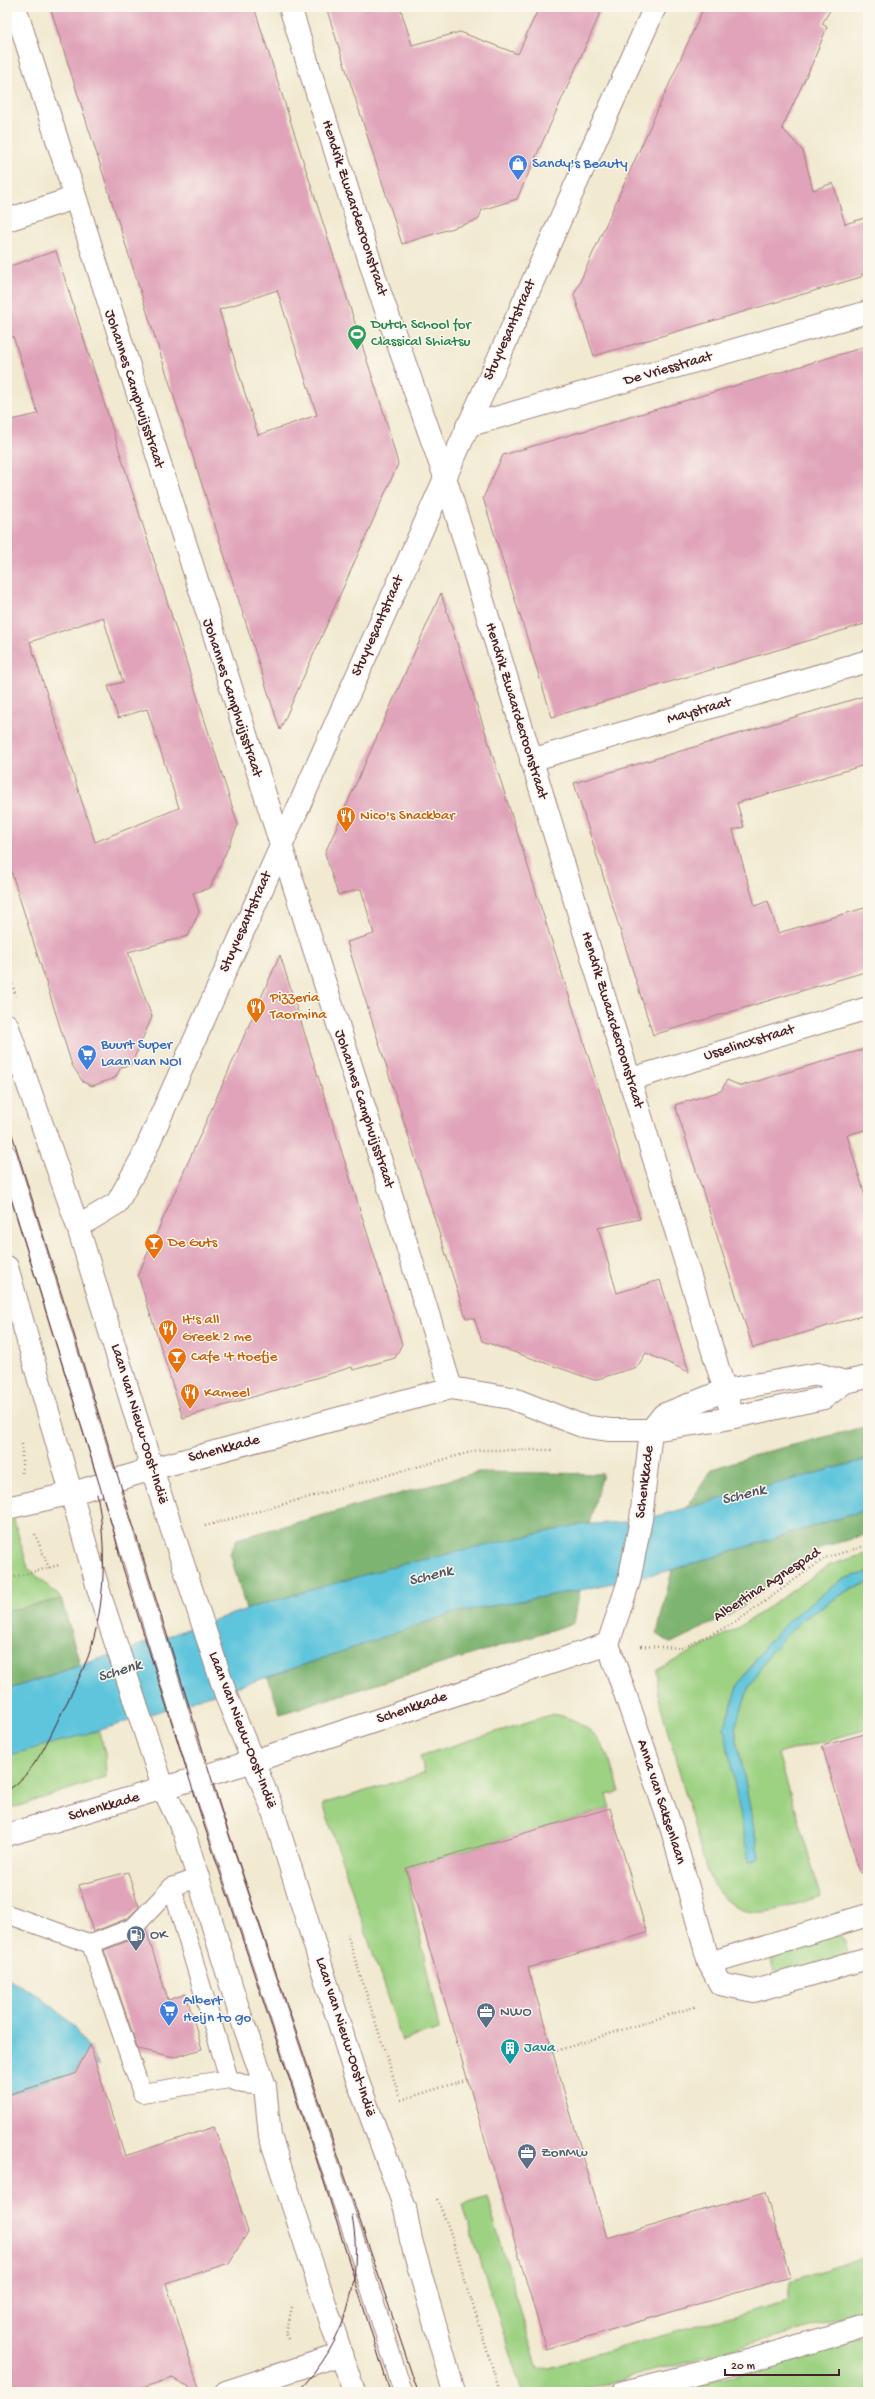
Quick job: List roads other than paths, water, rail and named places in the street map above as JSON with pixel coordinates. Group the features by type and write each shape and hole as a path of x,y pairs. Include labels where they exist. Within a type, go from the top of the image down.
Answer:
{"street":[{"name":"Johannes Camphuijsstraat","path":"15,7 280,848 368,1120 451,1388"},
{"name":"Hendrik Zwaardecroonstraat","path":"290,7 378,287 445,477 531,760 631,1079 733,1417"},
{"name":"Stuyvesantstraat","path":"77,1224 89,1220 117,1204 129,1183 655,7"},
{"path":"7,220 74,198"},
{"name":"De Vriesstraat","path":"467,426 868,312"},
{"name":"Maystraat","path":"531,760 868,661"},
{"name":"Usselincxstraat","path":"631,1079 868,1008"},
{"name":"Laan van Nieuw-Oost-Indië","path":"7,1025 77,1224 152,1469 227,1698 271,1805 354,2071 405,2208 411,2240 454,2392"},
{"path":"8,1271 90,1557 140,1721 164,1790 184,1832 239,2011 265,2086 270,2136 354,2392"},
{"name":"Schenkkade","path":"7,1835 200,1779 608,1644 629,1581 640,1519 650,1430 663,1415 726,1390 818,1374 845,1382"},
{"name":"Schenkkade","path":"7,1508 72,1492 451,1388 511,1398 582,1426 610,1430 650,1430 733,1417 824,1398 845,1382 868,1377"},
{"name":"Anna van Saksenlaan","path":"608,1644 672,1830 709,1963 720,1984 754,1991 868,1958"},
{"path":"709,1963 868,1915"},
{"path":"624,2392 748,2361 868,2325"},
{"path":"226,2392 342,2354"}],"lane":[{"path":"7,1154 200,1779 361,2257 403,2392"},
{"path":"7,1914 90,1944 134,1927 172,1888 198,1878"},
{"path":"172,1888 228,2079"},
{"path":"90,1944 142,2093 228,2079 243,2084 265,2086"}],"water":[{"name":"Schenk","path":"868,1459 868,1509 672,1570 580,1590 453,1613 280,1673 97,1731 7,1756 7,1690 256,1606 395,1566 577,1525 639,1521"},
{"path":"868,1572 868,1583 852,1588 802,1620 771,1651 749,1687 735,1728 759,1857 749,1862 724,1728 739,1684 765,1646 792,1617 841,1580"},
{"path":"7,1979 38,1996 61,2014 80,2036 99,2066 82,2059 69,2083 59,2077 8,2095"}],"tram line":[{"path":"7,1118 224,1819 418,2392"},
{"path":"7,1185 114,1532 122,1565 204,1825 325,2185 390,2392"},
{"path":"7,1791 24,1776 38,1758 82,1673 88,1657 98,1617 103,1576 102,1534 97,1494"},
{"path":"297,2392 314,2374 328,2354 339,2332 347,2310 353,2287 355,2263 355,2239 352,2215"}],"place":[{"name":"Sandy's Beauty","path":"518,181"},
{"name":"Dutch School for Classical Shiatsu","path":"357,351"},
{"name":"Nico's Snackbar","path":"346,833"},
{"name":"Pizzeria Taormina","path":"256,1024"},
{"name":"Buurt Super Laan van NOI","path":"87,1071"},
{"name":"De Guts","path":"154,1260"},
{"name":"It's all Greek 2 me","path":"168,1346"},
{"name":"Cafe 't Hoefje","path":"177,1374"},
{"name":"Kameel","path":"190,1410"},
{"name":"OK","path":"136,1952"},
{"name":"Albert Heijn to go","path":"169,2027"},
{"name":"NWO","path":"486,2029"},
{"name":"Java","path":"510,2065"},
{"name":"ZonMw","path":"527,2170"}]}
